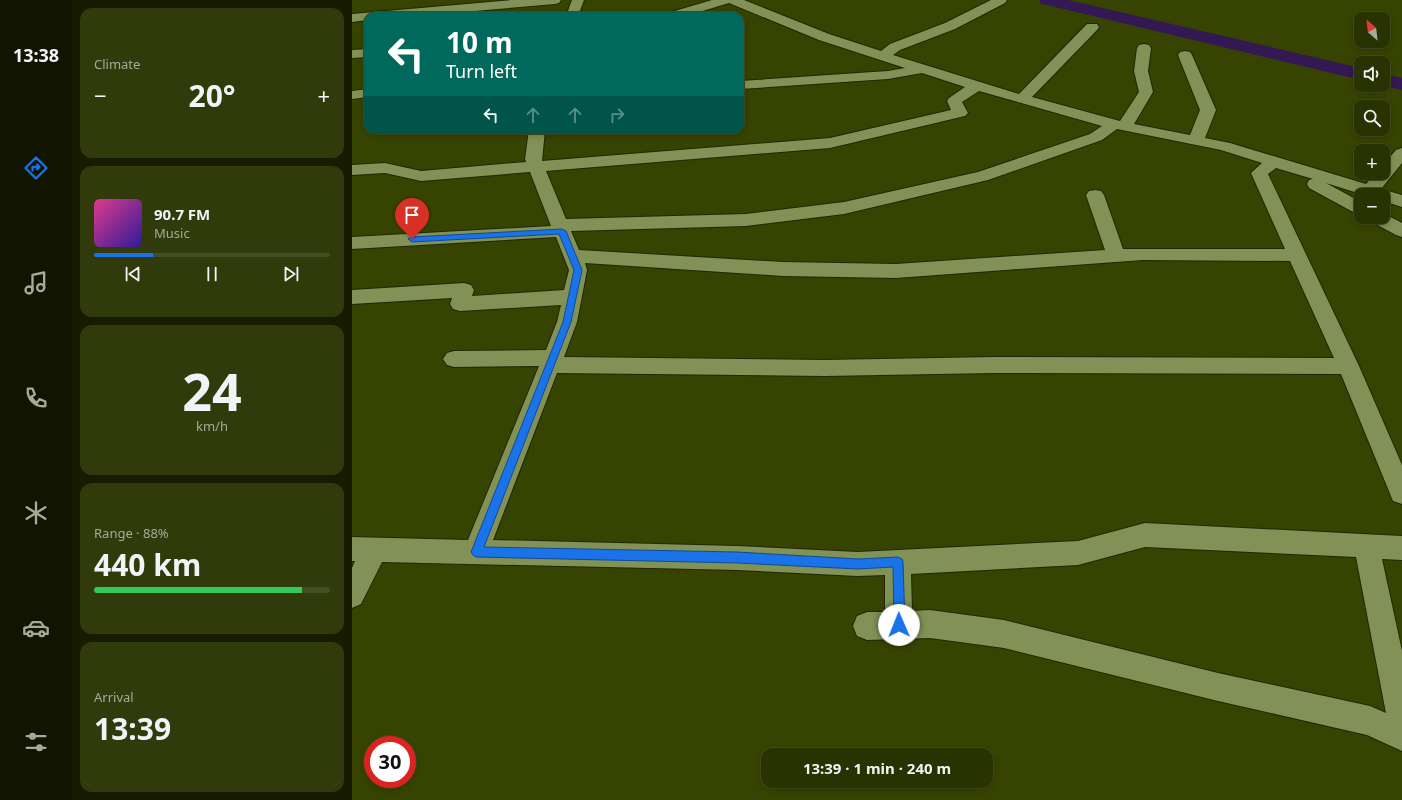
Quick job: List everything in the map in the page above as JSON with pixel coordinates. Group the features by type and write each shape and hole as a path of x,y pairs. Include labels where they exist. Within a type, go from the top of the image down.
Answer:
{"street":[{"path":"418,12 555,0"},
{"path":"574,12 578,0"},
{"path":"686,12 725,0"},
{"path":"733,0 824,37 977,86 1119,125 1224,146 1360,188"},
{"path":"884,55 895,47 950,26 1001,0"},
{"path":"352,18 364,16"},
{"path":"1022,99 1092,27"},
{"path":"352,243 561,228 746,220 844,208 982,176 1096,137 1119,125 1146,92 1141,71 1144,48"},
{"path":"352,54 364,52"},
{"path":"1185,55 1208,110 1196,141"},
{"path":"744,85 888,75 925,69"},
{"path":"352,170 385,168 421,176 536,168 830,142 960,113 954,100 977,86"},
{"path":"352,95 364,94"},
{"path":"476,552 567,322 578,270 533,159 536,134"},
{"path":"1373,188 1402,153"},
{"path":"1273,162 1259,173 1348,366 1402,493"},
{"path":"1313,174 1311,182 1354,205"},
{"path":"1095,195 1116,256"},
{"path":"1390,197 1402,201"},
{"path":"1389,224 1402,231"},
{"path":"572,256 783,269 896,271 1143,254 1298,255"},
{"path":"352,297 464,290 460,304 572,297"},
{"path":"454,359 824,368 1002,365 1348,366"},
{"path":"352,595 364,549 737,558 858,564 1078,553 1145,535 1402,548"},
{"path":"1367,546 1402,721"},
{"path":"898,562 899,625"},
{"path":"867,626 930,624 1004,634 1211,685 1370,721 1402,736"}],"waterway":[{"path":"1047,0 1354,72"},
{"path":"1390,81 1402,84"}],"route":[{"path":"412,239 562,231 578,270 567,322 476,552 737,558 858,564 898,562 899,625"}]}
